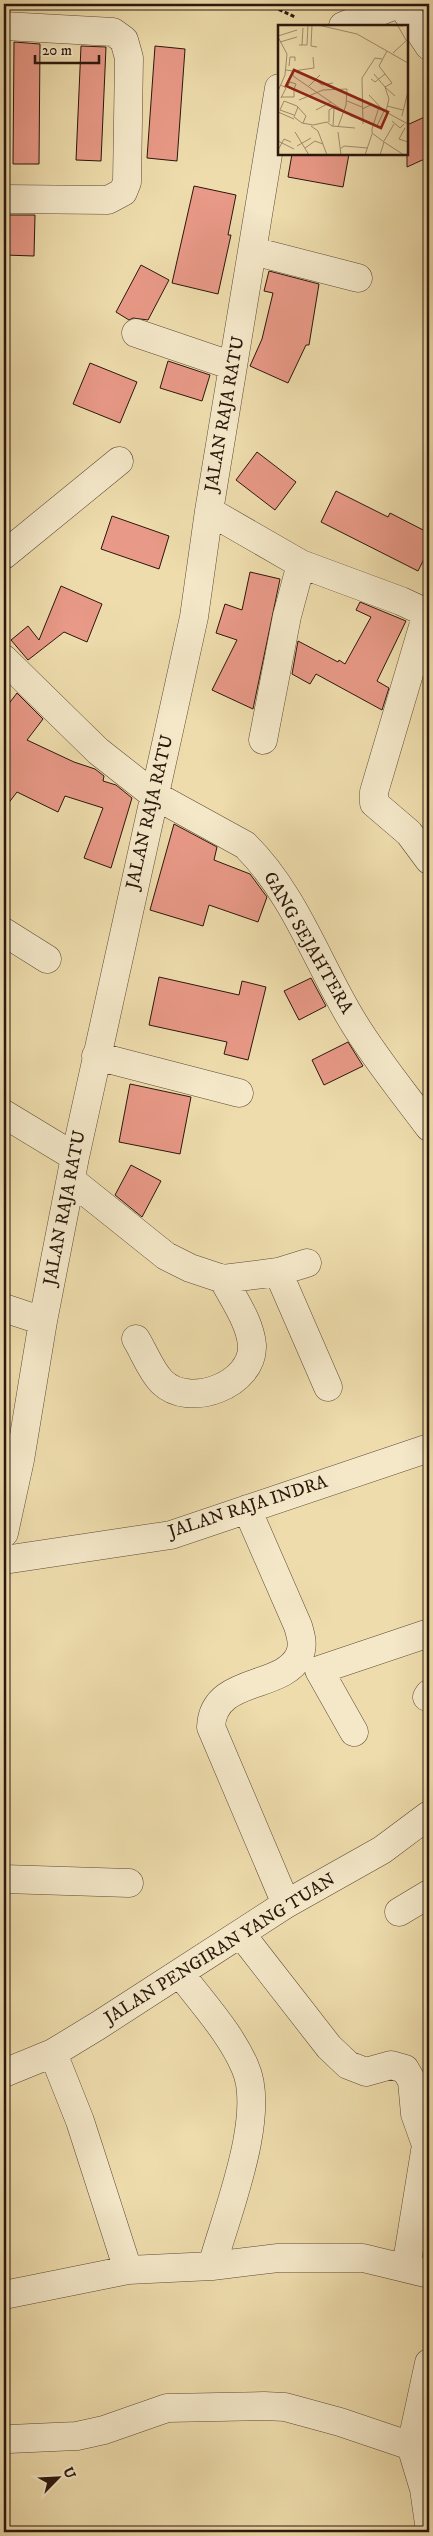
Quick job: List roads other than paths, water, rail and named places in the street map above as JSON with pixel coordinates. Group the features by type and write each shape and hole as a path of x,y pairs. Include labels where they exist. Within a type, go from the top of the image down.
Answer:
{"street":[{"path":"346,25 400,4 429,46"},
{"path":"4,26 113,32 124,40 129,58 127,182 123,192 108,200 4,199"},
{"name":"JALAN RAJA RATU","path":"4,1533 12,1459 43,1321 96,1056 194,617 209,511 278,94"},
{"path":"253,251 358,278"},
{"path":"136,333 233,366"},
{"path":"4,555 119,461"},
{"path":"209,511 301,564 401,601 428,614 374,792 374,803 409,833 429,860"},
{"path":"263,740 285,624 301,564"},
{"name":"GANG SEJAHTERA","path":"6,668 98,751 154,795 245,846 255,855 290,907 352,1020 429,1127"},
{"path":"4,932 46,959"},
{"path":"96,1056 239,1093"},
{"path":"4,1114 73,1168 166,1256 190,1268 223,1280 278,1272 307,1263"},
{"path":"278,1272 328,1387"},
{"path":"136,1339 162,1382 176,1391 200,1393 220,1388 238,1377 250,1363 252,1346 248,1326 223,1280"},
{"path":"4,1308 43,1321"},
{"name":"JALAN RAJA INDRA","path":"4,1560 171,1535 429,1448"},
{"path":"247,1508 298,1626 302,1643 300,1656 354,1732"},
{"path":"286,1904 211,1727 212,1716 217,1704 232,1694 291,1667 307,1666 429,1633"},
{"name":"JALAN PENGIRAN YANG TUAN","path":"4,2073 53,2053 242,1934 286,1904 382,1850 429,1815"},
{"path":"4,1879 129,1883"},
{"path":"399,1912 429,1894"},
{"path":"4,2295 128,2270 212,2266 278,2258 362,2258 418,2271 426,2145 415,2114 412,2081 405,2069 391,2065 366,2072 348,2065 329,2048 242,1934"},
{"path":"180,1973 228,2037 245,2067 252,2091 252,2117 212,2266"},
{"path":"53,2053 80,2121 128,2270"},
{"path":"429,2363 411,2446 427,2488 429,2524"},
{"path":"9,2440 76,2436 104,2430 167,2408 264,2406 285,2407 340,2422 411,2446"}]}
